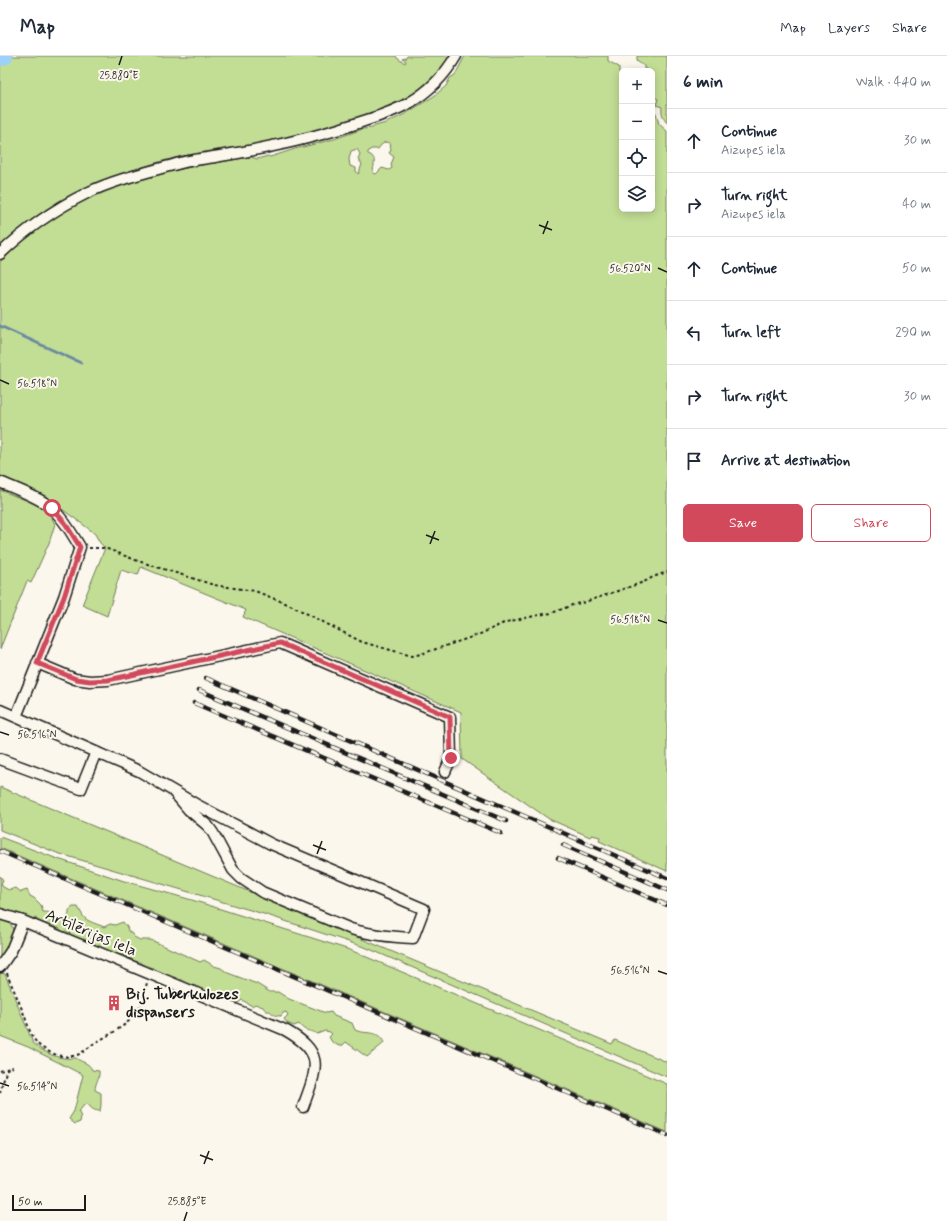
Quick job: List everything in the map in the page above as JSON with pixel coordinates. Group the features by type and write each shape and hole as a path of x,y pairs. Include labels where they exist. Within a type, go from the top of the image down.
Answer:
{"street":[{"path":"0,254 28,229 67,204 101,187 174,164 300,140 330,132 392,111 425,92 446,71 456,56"},
{"path":"0,482 42,501 52,508 65,523 80,547 64,597 16,717"},
{"path":"37,663 76,679 90,681 108,680 280,643 450,717 451,758 445,772"},
{"path":"0,710 139,772 271,844 424,909 413,938 385,937 351,929 262,892 250,885 233,870 208,826 189,810 173,791"},
{"path":"0,759 81,789 96,752"},
{"name":"Artilērijas iela","path":"0,914 23,921 285,1030 302,1040 311,1051 316,1063 314,1077 303,1107"},
{"path":"4,967 23,921"}],"path":[{"path":"80,547 105,548 138,561 214,585 255,591 290,605 362,642 412,656 478,635 506,622 552,613 644,582 667,572"},
{"path":"4,967 34,1040 48,1051 65,1057 80,1054 115,1032 130,1019 140,1008 150,974"},
{"path":"0,1071 13,1067"},
{"path":"0,1093 7,1068"}],"green space":[{"path":"0,56 396,56 405,63 406,61 402,59 406,58 407,56 450,56 438,74 426,85 394,105 299,135 263,143 173,158 110,178 74,193 46,209 0,247"},
{"path":"465,56 608,56 608,61 619,67 619,212 655,212 655,112 659,124 667,131 667,871 599,841 600,837 592,835 590,837 549,819 462,759 461,712 243,617 246,610 141,567 138,575 121,570 107,616 82,605 105,548 95,534 55,504 55,502 0,477 0,262 35,230 65,211 95,195 139,179 206,164 251,157 257,159 268,156 270,157 386,123 405,114 434,96 446,86 450,78 455,75","holes":["385,142 390,143 391,150 389,153 394,157 391,164 392,168 389,170 382,168 376,174 373,173 374,159 368,154 368,152 371,149 378,149","357,149 360,154 358,159 362,164 358,174 356,168 350,166 349,159 351,151"]},
{"path":"637,56 667,56 667,123 664,120 662,107 656,105 658,99 655,98 655,68 644,68 644,66 637,60"},
{"path":"0,490 44,510 50,515 55,524 49,543 31,583 27,581 0,649"},
{"path":"0,787 612,1044 615,1040 667,1062 667,1077 367,948 267,915 57,853 0,830"},
{"path":"0,837 55,858 124,881 192,900 350,950 667,1084 667,1132 0,848"},
{"path":"0,876 3,880 1,884 3,887 9,890 16,888 21,892 27,890 30,896 41,905 43,912 52,913 58,919 66,920 69,910 73,907 78,907 85,918 104,927 110,924 115,925 123,922 128,931 140,940 151,940 200,962 204,960 228,973 257,984 270,992 278,992 289,999 326,1013 331,1012 334,1016 352,1023 355,1030 379,1036 384,1043 367,1057 346,1042 339,1046 332,1042 329,1037 332,1034 330,1032 325,1031 317,1034 303,1029 299,1024 294,1026 287,1023 284,1019 288,1015 286,1012 281,1016 276,1015 255,1004 252,1006 242,1000 238,1003 210,994 163,975 153,968 149,968 140,962 134,961 121,954 117,955 93,945 84,939 80,940 62,932 59,928 47,926 38,922 36,918 28,919 13,914 0,908"},
{"path":"0,919 12,926 13,931 10,944 0,962"},
{"path":"0,973 5,974 33,1043 53,1055 64,1058 76,1058 91,1067 92,1070 99,1071 95,1090 101,1093 100,1111 96,1111 88,1104 84,1105 78,1111 81,1117 80,1122 75,1124 69,1119 74,1111 83,1075 28,1047 0,1036"}],"waterway":[{"path":"0,57 4,56"},
{"path":"0,326 81,363"}],"railway":[{"path":"206,678 667,878"},
{"path":"199,690 506,821"},
{"path":"194,703 501,833"},
{"path":"563,845 667,890"},
{"path":"0,851 667,1135"},
{"path":"558,858 667,905"}],"place":[{"name":"Bij. Tuberkulozes dispansers","path":"114,1003"}],"route":[{"path":"52,508 60,516 80,547 64,597 37,663 76,679 90,681 108,680 280,643 450,717 451,758"}]}
